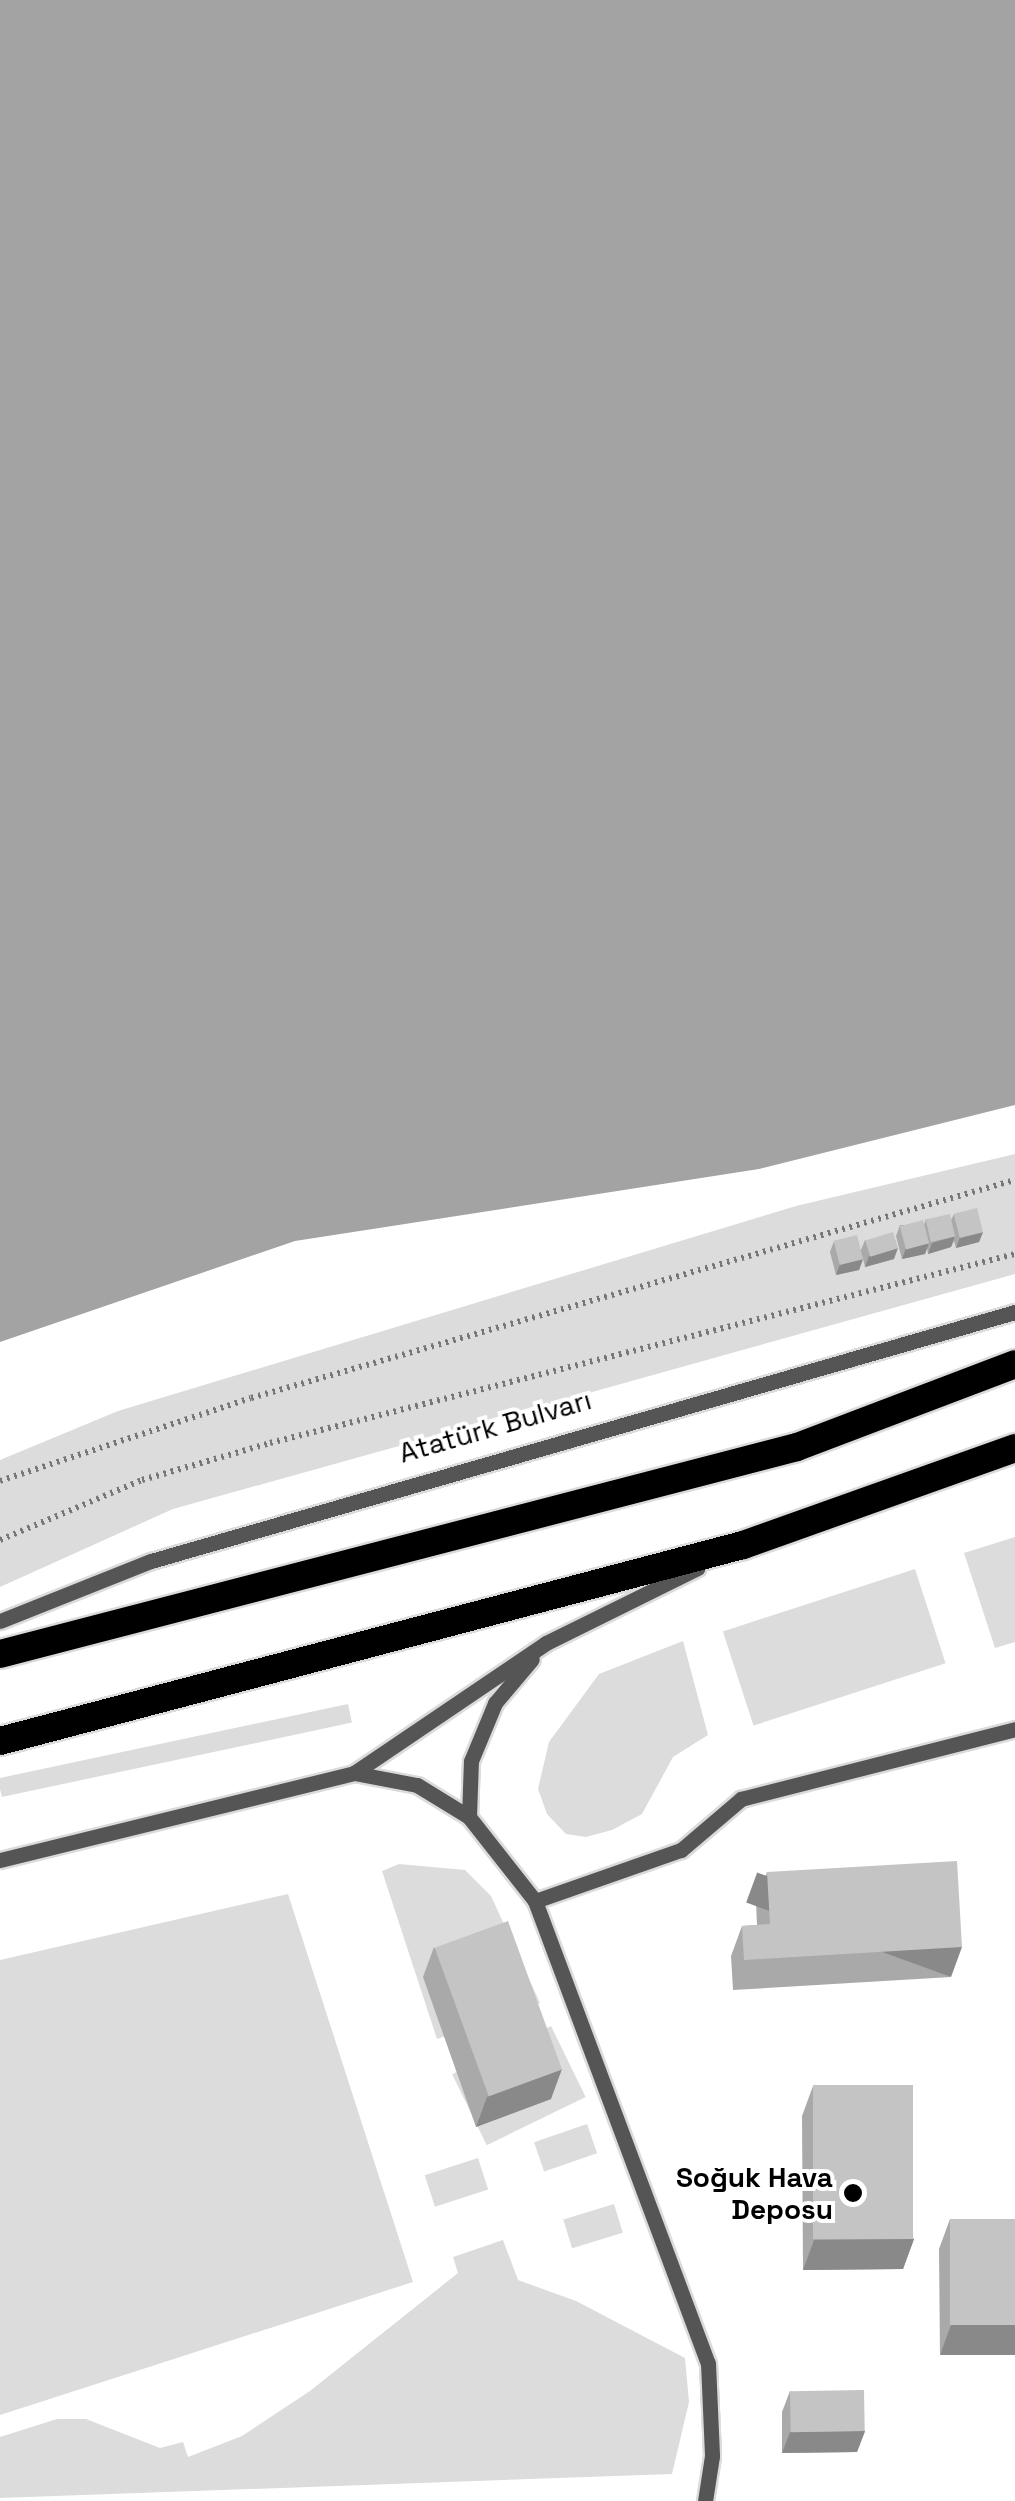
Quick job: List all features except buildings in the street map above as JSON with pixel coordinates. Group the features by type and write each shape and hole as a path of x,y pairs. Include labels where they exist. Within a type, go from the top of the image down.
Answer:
{"highway":[{"path":"0,1654 796,1447 1015,1364"},
{"path":"0,1741 744,1545 1015,1448"}],"lane":[{"name":"Atatürk Bulvarı","path":"0,1621 150,1561 1015,1312"},
{"path":"0,1860 354,1773 546,1643 744,1545"},
{"path":"469,1817 471,1761 495,1704 546,1643"},
{"path":"535,1900 680,1850 741,1799 1015,1729"},
{"path":"354,1773 417,1784 469,1817 535,1900 708,2364 713,2420 706,2501"}],"path":[{"path":"0,1481 234,1403 1015,1180"},
{"path":"0,1540 142,1480 252,1448 1015,1254"}],"shaded area":[{"path":"0,0 1015,0 1015,1105 759,1169 295,1241 0,1342"},
{"path":"1015,1154 1015,1274 173,1509 0,1587 0,1460 118,1411 796,1206"},
{"path":"1015,1537 1015,1642 995,1648 964,1553"},
{"path":"915,1569 946,1663 753,1726 723,1631"},
{"path":"683,1641 708,1735 673,1757 642,1814 612,1830 586,1837 566,1834 547,1814 538,1789 549,1742 599,1674"},
{"path":"348,1704 352,1723 2,1797 0,1778"},
{"path":"399,1864 465,1870 491,1896 540,2003 437,2039 382,1871"},
{"path":"288,1894 413,2282 0,2415 0,1960"},
{"path":"551,2026 586,2097 487,2145 452,2074"},
{"path":"587,2124 597,2153 544,2172 534,2142"},
{"path":"478,2158 488,2189 435,2207 425,2175"},
{"path":"614,2204 623,2233 572,2248 563,2219"},
{"path":"503,2240 518,2280 576,2301 685,2358 689,2402 672,2474 0,2498 0,2437 57,2419 86,2419 160,2448 183,2442 188,2457 242,2436 310,2391 458,2273 453,2257"}],"place":[{"name":"Soğuk Hava Deposu","path":"853,2193"}]}
